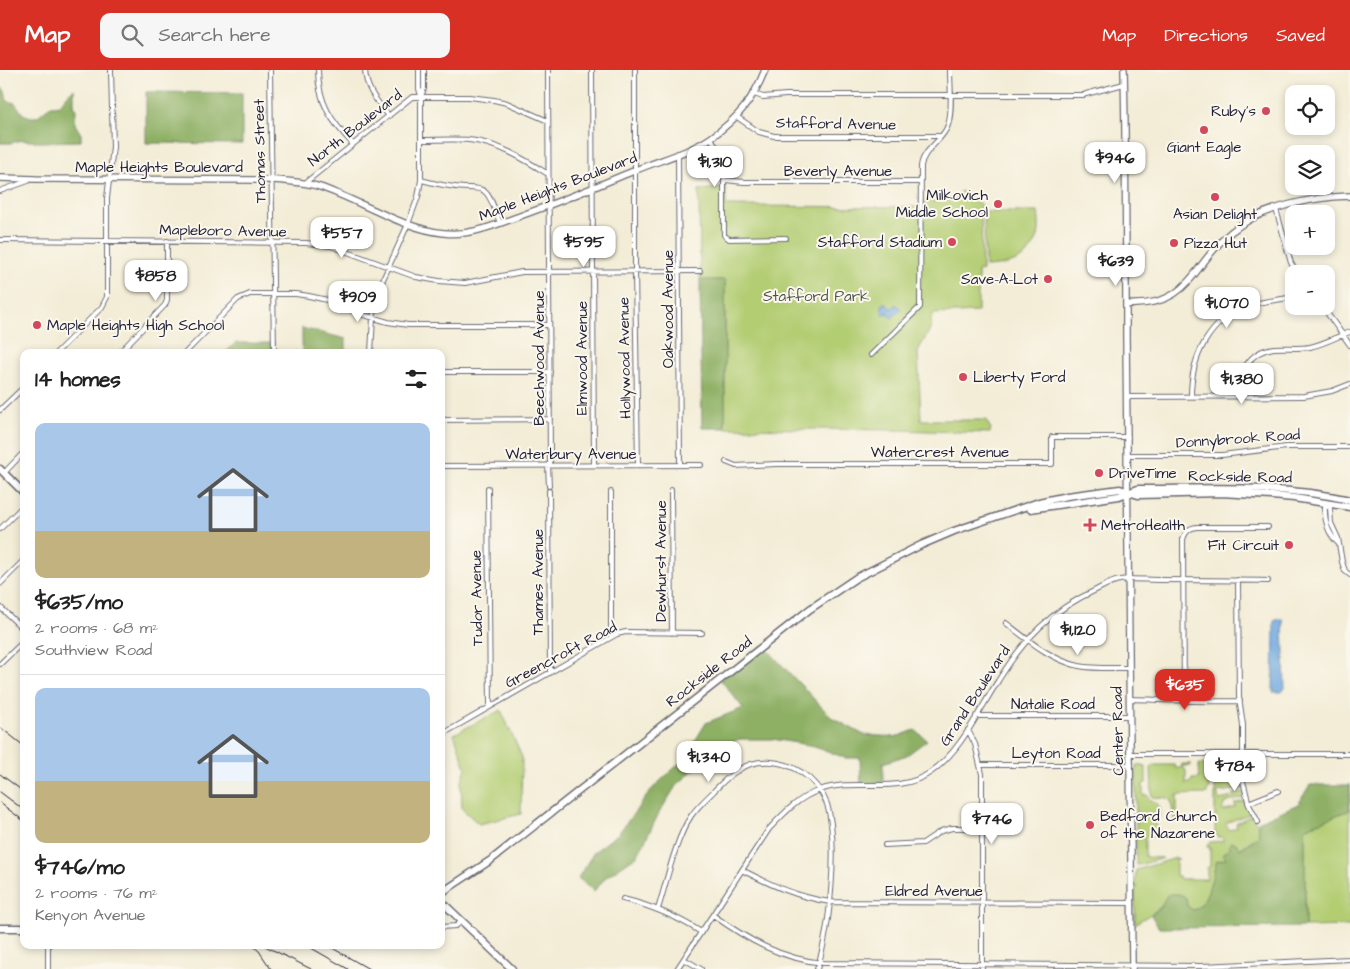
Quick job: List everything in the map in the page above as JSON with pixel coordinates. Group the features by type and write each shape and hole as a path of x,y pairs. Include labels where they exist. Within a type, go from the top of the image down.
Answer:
{"main road":[{"path":"1,471 20,489"},
{"name":"Rockside Road","path":"445,890 491,860 825,598 879,565 954,531 1039,502 1120,489 1128,492 1138,488 1259,488 1294,490 1350,508"},
{"name":"Rockside Road","path":"1328,502 1350,500"},
{"path":"445,905 512,969"},
{"path":"0,928 20,928"}],"street":[{"path":"60,349 106,301 107,297 107,198 113,155 111,70"},
{"name":"Thomas Street","path":"270,70 274,349"},
{"path":"318,70 319,88 328,114 337,127 354,144"},
{"path":"365,70 368,87 373,97 389,116"},
{"path":"371,349 373,318 381,284 408,224 418,197 421,180 421,96 419,70"},
{"path":"421,96 424,90 424,70"},
{"name":"Beechwood Avenue","path":"548,70 549,489"},
{"name":"Elmwood Avenue","path":"592,70 594,465"},
{"name":"Hollywood Avenue","path":"635,70 638,465"},
{"name":"Maple Heights Boulevard","path":"0,178 272,180 305,183 321,187 408,224 443,233 473,232 549,206 678,154 711,138 737,117 754,94 765,70"},
{"path":"871,355 920,307 921,166 923,158 948,125 950,70"},
{"name":"Center Road","path":"1124,70 1129,668 1132,765 1132,967"},
{"path":"754,94 763,97 786,95 1085,94 1124,84"},
{"path":"421,96 494,100 507,103 548,122"},
{"name":"North Boulevard","path":"305,183 412,97 421,96"},
{"name":"Stafford Avenue","path":"737,117 759,132 774,136 940,136"},
{"path":"711,138 723,161 725,180 724,235 729,238 786,238"},
{"path":"421,140 469,140 493,145 517,155 548,174"},
{"name":"Oakwood Avenue","path":"678,154 680,464"},
{"path":"0,191 18,183 36,179"},
{"path":"421,180 441,186 484,190 500,223"},
{"name":"Beverly Avenue","path":"725,180 744,182 920,182"},
{"path":"1127,304 1149,304 1173,295 1191,280 1209,255 1232,232 1260,215 1276,209 1312,201 1350,196"},
{"path":"1276,209 1292,265"},
{"name":"Mapleboro Avenue","path":"0,240 306,242 332,246 422,278 466,283 522,272 700,271"},
{"path":"123,349 166,305 167,241"},
{"path":"189,349 238,298 250,294 296,294 318,298 373,318 408,325 549,325"},
{"path":"1191,396 1191,380 1196,359 1206,338 1221,322 1246,306 1285,299"},
{"path":"1328,315 1350,345"},
{"path":"1238,396 1238,385 1243,369 1256,355 1274,348 1297,348 1318,345 1350,332"},
{"path":"445,372 550,372"},
{"path":"1128,397 1304,396 1332,391 1350,384"},
{"path":"0,410 20,390"},
{"path":"445,420 550,419"},
{"name":"Watercrest Avenue","path":"726,462 736,466 791,464 1052,464 1052,437 1128,437"},
{"name":"Donnybrook Road","path":"1128,455 1222,455 1287,447 1350,447"},
{"path":"1,471 20,455"},
{"name":"Waterbury Avenue","path":"445,466 701,465"},
{"name":"Tudor Avenue","path":"488,488 490,707"},
{"name":"Thames Avenue","path":"549,489 550,673"},
{"name":"Dewhurst Avenue","path":"672,490 672,632"},
{"path":"611,492 611,638"},
{"path":"1328,502 1331,523 1338,538 1345,571 1350,575"},
{"path":"0,529 20,508"},
{"path":"1184,702 1183,540 1187,530 1197,527 1268,527"},
{"path":"0,584 20,564"},
{"name":"Grand Boulevard","path":"677,969 780,816 793,805 820,790 840,786 889,785 912,782 938,767 951,754 968,730 1010,662 1051,616 1077,600 1117,580 1268,581"},
{"path":"1238,580 1243,781 1248,803 1258,822"},
{"path":"0,607 20,626"},
{"path":"1006,623 1028,640 1059,659 1079,666 1129,668"},
{"name":"Greencroft Road","path":"445,733 611,638 626,632 702,633"},
{"path":"0,664 20,644"},
{"path":"1130,699 1161,699 1184,702 1240,702"},
{"name":"Natalie Road","path":"976,716 1130,716"},
{"path":"968,730 976,744 981,765 983,828 982,967"},
{"path":"1131,754 1350,754"},
{"path":"658,909 680,840 691,815 737,770 762,762 785,765 805,775 820,790 827,806 832,844 830,902 824,946 817,969"},
{"name":"Leyton Road","path":"981,765 1132,765"},
{"path":"1248,803 1278,791"},
{"path":"885,845 923,843 941,831 952,828 983,828"},
{"name":"Eldred Avenue","path":"742,870 769,885 788,892 830,902 1131,903"},
{"path":"623,899 658,909 701,932"},
{"path":"712,915 760,945 782,954 819,963 982,967 1132,967 1202,966 1350,958"},
{"path":"445,927 456,926 462,921"},
{"path":"48,949 48,969"},
{"path":"684,959 702,969"}],"green space":[{"path":"0,87 5,91 7,101 15,103 23,114 32,117 37,116 51,106 60,105 74,89 75,124 81,134 81,141 39,142 22,140 0,143"},
{"path":"146,92 242,93 242,144 146,143"},
{"name":"Stafford Park","path":"726,188 726,206 921,207 922,201 948,200 961,191 981,205 982,271 978,271 978,312 933,314 931,328 918,351 921,420 986,420 991,429 990,433 725,428 725,280 700,280 699,190"},
{"path":"986,212 1038,212 1039,233 1030,251 1024,257 1010,263 985,267 984,214"},
{"path":"700,280 725,280 725,428 702,428"},
{"path":"302,328 346,339 346,349 302,349"},
{"path":"235,343 274,343 274,349 229,349"},
{"path":"763,645 831,717 864,735 896,737 915,730 927,740 907,755 883,763 883,785 861,785 860,758 845,758 815,746 772,739 740,739 718,747 676,786 659,813 638,855 607,876 594,891 578,878 594,852 618,834 653,788 684,759 706,723 743,708 720,679"},
{"path":"501,710 522,757 521,814 479,824 462,809 461,783 466,768 454,734"},
{"path":"1215,756 1226,756 1226,763 1222,765 1222,773 1236,775 1235,756 1241,759 1238,771 1241,772 1243,789 1217,792 1219,800 1233,797 1234,794 1243,792 1245,797 1225,803 1222,810 1235,807 1235,803 1246,801 1251,813 1226,823 1229,830 1237,827 1236,823 1252,815 1257,824 1259,834 1240,849 1236,843 1231,842 1229,849 1224,852 1226,859 1217,861 1209,889 1198,907 1193,910 1187,906 1186,898 1160,908 1135,924 1135,887 1138,887 1135,886 1136,870 1176,858 1179,859 1176,860 1176,876 1179,876 1180,879 1207,879 1207,868 1210,866 1210,847 1207,847 1207,845 1210,842 1223,841 1222,837 1217,837 1215,834"},
{"path":"1182,764 1191,764 1191,766 1183,766 1186,770 1186,784 1191,782 1192,779 1199,779 1199,764 1209,765 1209,789 1206,794 1177,795 1177,818 1174,820 1171,800 1152,797 1151,768 1154,765 1175,765 1175,768 1181,768"},
{"path":"1136,765 1146,767 1146,783 1143,784 1143,795 1147,795 1159,807 1156,827 1159,829 1159,836 1145,837 1145,857 1163,858 1139,865 1136,865"},
{"path":"1310,785 1350,785 1349,810 1305,828 1305,927 1159,928 1151,915 1160,908 1167,895 1182,895 1186,898 1187,906 1193,910 1198,907 1209,889 1217,861 1226,859 1222,854 1229,849 1231,842 1236,843 1240,849 1254,840 1259,834 1258,822 1298,804"},
{"path":"1350,785 1350,926 1305,927 1305,828 1349,810"}],"water":[{"path":"885,302 891,309 896,304 901,309 892,318 887,314 888,311 884,315 883,313 882,307"},
{"path":"1283,619 1285,688 1282,692 1273,692 1274,621"}],"railway":[{"path":"0,727 20,743"},
{"path":"0,774 20,789"},
{"path":"0,792 20,807"},
{"path":"0,803 20,818"},
{"path":"257,949 271,969"},
{"path":"271,949 311,969"},
{"path":"313,949 348,969"},
{"path":"334,949 369,969"}],"place":[{"name":"Ruby's","path":"1266,111"},
{"name":"Giant Eagle","path":"1204,130"},
{"name":"Asian Delight","path":"1215,197"},
{"name":"Milkovich Middle School","path":"998,204"},
{"name":"Stafford Stadium","path":"952,242"},
{"name":"Pizza Hut","path":"1174,243"},
{"name":"Save-A-Lot","path":"1048,279"},
{"name":"Maple Heights High School","path":"37,325"},
{"name":"Liberty Ford","path":"963,377"},
{"name":"DriveTime","path":"1099,473"},
{"name":"MetroHealth","path":"1090,525"},
{"name":"Fit Circuit","path":"1289,545"},
{"name":"Bedford Church of the Nazarene","path":"1090,825"}]}
